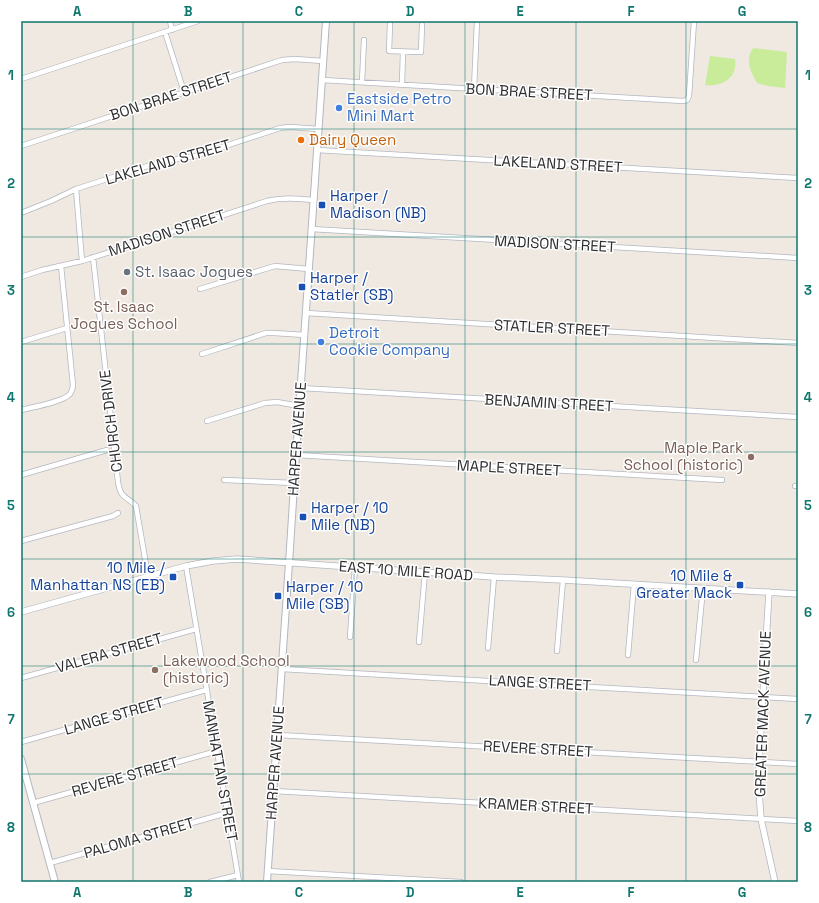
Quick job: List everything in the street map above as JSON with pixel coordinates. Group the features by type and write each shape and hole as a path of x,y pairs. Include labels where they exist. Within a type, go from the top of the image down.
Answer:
{"main road":[{"name":"HARPER AVENUE","path":"267,882 326,21"},
{"path":"21,759 55,882"}],"street":[{"path":"170,21 172,30"},
{"path":"21,79 198,21"},
{"path":"474,89 478,21"},
{"name":"BON BRAE STREET","path":"322,80 680,101 687,100 690,92 694,21"},
{"path":"390,24 389,51 403,52 421,52 422,25"},
{"path":"165,32 184,92"},
{"path":"362,82 364,40"},
{"path":"402,84 403,52"},
{"name":"BON BRAE STREET","path":"21,146 287,59 323,61"},
{"name":"LAKELAND STREET","path":"21,213 51,202 76,189 160,162 191,157 280,128 290,127 319,129"},
{"name":"LAKELAND STREET","path":"317,150 798,178"},
{"path":"76,189 82,261"},
{"name":"MADISON STREET","path":"21,277 42,270 82,261 267,201 289,197 313,200"},
{"name":"MADISON STREET","path":"311,229 798,258"},
{"name":"CHURCH DRIVE","path":"93,257 118,482 123,496 136,506 148,576"},
{"path":"21,410 63,398 70,393 73,384 61,266"},
{"path":"200,289 275,266 308,269"},
{"name":"STATLER STREET","path":"306,313 798,343"},
{"path":"21,342 67,328"},
{"path":"202,354 266,333 274,332 305,335"},
{"name":"BENJAMIN STREET","path":"301,388 798,417"},
{"path":"207,421 265,403 277,402 299,406"},
{"path":"21,475 107,450"},
{"name":"MAPLE STREET","path":"296,455 722,480"},
{"path":"224,480 294,483"},
{"path":"21,541 113,516 118,513"},
{"name":"EAST 10 MILE ROAD","path":"21,612 186,566 213,561 237,560 355,567 494,578 564,580 798,594"},
{"name":"MANHATTAN STREET","path":"186,566 239,882"},
{"path":"350,637 355,567"},
{"path":"419,642 425,572"},
{"path":"488,648 494,578"},
{"path":"558,651 564,580"},
{"path":"628,654 634,584"},
{"path":"696,660 703,588"},
{"name":"GREATER MACK AVENUE","path":"769,592 759,762 759,790 761,819 775,882"},
{"name":"VALERA STREET","path":"21,678 196,629"},
{"name":"LANGE STREET","path":"282,668 798,699"},
{"name":"LANGE STREET","path":"21,742 206,690"},
{"name":"REVERE STREET","path":"278,735 798,764"},
{"name":"REVERE STREET","path":"33,803 217,751"},
{"name":"KRAMER STREET","path":"274,791 798,821"},
{"name":"PALOMA STREET","path":"50,863 227,813"},
{"path":"268,871 461,882"},
{"path":"210,882 238,874"}],"green space":[{"path":"753,48 787,52 785,88 757,83 749,66 749,57"},
{"path":"710,56 735,59 734,71 728,80 723,83 705,85"}],"place":[{"name":"Eastside Petro Mini Mart","path":"339,108"},
{"name":"Dairy Queen","path":"301,140"},
{"name":"Harper / Madison (NB)","path":"322,205"},
{"name":"St. Isaac Jogues","path":"127,272"},
{"name":"Harper / Statler (SB)","path":"302,287"},
{"name":"St. Isaac Jogues School","path":"124,292"},
{"name":"Detroit Cookie Company","path":"321,342"},
{"name":"Maple Park School (historic)","path":"751,457"},
{"name":"Harper / 10 Mile (NB)","path":"303,517"},
{"name":"10 Mile / Manhattan NS (EB)","path":"173,577"},
{"name":"10 Mile & Greater Mack","path":"740,585"},
{"name":"Harper / 10 Mile (SB)","path":"278,596"},
{"name":"Lakewood School (historic)","path":"155,670"}]}
